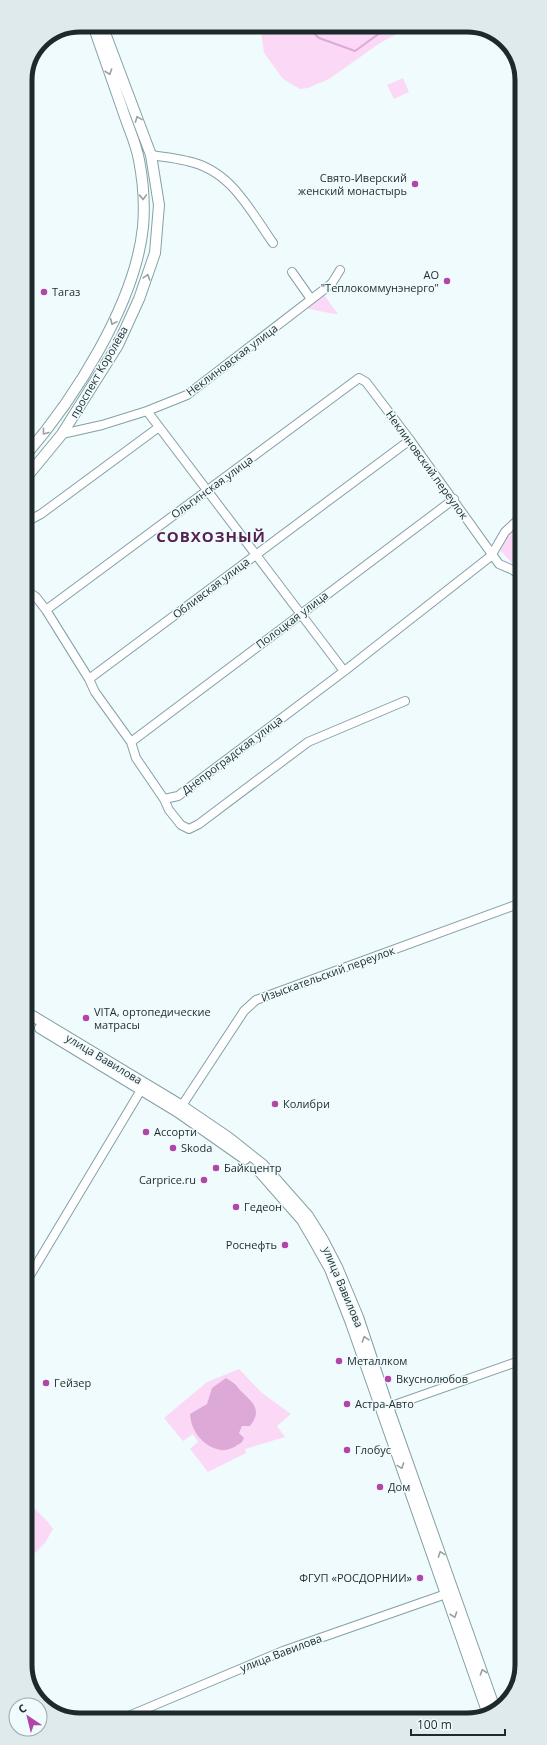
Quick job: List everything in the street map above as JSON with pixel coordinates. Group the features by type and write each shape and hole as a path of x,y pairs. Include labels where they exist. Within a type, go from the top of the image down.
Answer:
{"main road":[{"name":"проспект Королёва","path":"32,472 62,434 118,345 139,299 154,252 159,205 150,155 101,32"},
{"name":"проспект Королёва","path":"32,447 48,428 78,384 107,337 126,294 137,257 143,226 142,184 139,159 101,32"},
{"name":"улица Вавилова","path":"32,1016 229,1138 263,1165 308,1216 323,1240 347,1291 384,1408 486,1709"},
{"name":"улица Вавилова","path":"32,1023 141,1090 180,1109"},
{"name":"улица Вавилова","path":"384,1408 494,1705"}],"street":[{"path":"150,155 187,161 206,167 219,174 236,189 273,243"},
{"name":"Неклиновская улица","path":"62,434 102,425 147,411 187,395 332,283 340,270"},
{"path":"292,272 311,299"},
{"name":"Неклиновский переулок","path":"359,378 366,382 410,440 454,499 499,564 515,572"},
{"name":"Ольгинская улица","path":"46,610 359,378"},
{"path":"147,411 344,671"},
{"path":"32,519 41,514 159,427"},
{"name":"Обливская улица","path":"89,679 410,440"},
{"name":"Полоцкая улица","path":"131,742 454,499"},
{"path":"492,555 506,532 515,523"},
{"name":"Днепроградская улица","path":"164,799 178,796 344,671 492,555"},
{"path":"32,594 46,610 89,679 95,692 131,742 136,758 164,799 169,810 181,826 189,829 199,824 308,742 405,701"},
{"name":"Изыскательский переулок","path":"180,1109 244,1011 256,1000 515,905"},
{"name":"улица Вавилова","path":"32,1272 141,1090"},
{"path":"384,1408 515,1362"},
{"name":"улица Вавилова","path":"136,1713 283,1651 446,1594"}],"shaded area":[{"path":"261,32 401,32 380,43 329,79 308,88 300,89 283,79 264,53"},
{"path":"403,78 409,92 394,99 387,85"},
{"path":"324,295 338,314 305,308"},
{"path":"515,527 515,566 498,548"},
{"path":"239,1369 261,1392 291,1414 277,1426 285,1437 245,1449 246,1453 208,1472 190,1449 198,1442 193,1434 183,1441 164,1418 207,1382"},
{"path":"226,1378 235,1384 250,1400 255,1408 256,1416 250,1426 242,1426 239,1433 244,1438 242,1442 230,1449 221,1450 209,1446 199,1437 193,1426 190,1414 207,1404 212,1388"},
{"path":"32,1506 53,1529 45,1543 32,1556"}],"waterway":[{"path":"313,32 319,38 355,51 381,32"}],"place":[{"name":"Свято-Иверский женский монастырь","path":"415,184"},
{"name":"АО \"Теплокоммунэнерго\"","path":"447,281"},
{"name":"Тагаз","path":"44,292"},
{"name":"VITA, ортопедические матрасы","path":"86,1018"},
{"name":"Колибри","path":"275,1104"},
{"name":"Ассорти","path":"146,1132"},
{"name":"Skoda","path":"173,1148"},
{"name":"Байкцентр","path":"216,1168"},
{"name":"Carprice.ru","path":"204,1180"},
{"name":"Гедеон","path":"236,1207"},
{"name":"Роснефть","path":"285,1245"},
{"name":"Металлком","path":"339,1361"},
{"name":"Вкуснолюбов","path":"388,1379"},
{"name":"Гейзер","path":"46,1383"},
{"name":"Астра-Авто","path":"347,1404"},
{"name":"Глобус","path":"347,1450"},
{"name":"Дом","path":"380,1487"},
{"name":"ФГУП «РОСДОРНИИ»","path":"420,1578"}],"district":[{"name":"СОВХОЗНЫЙ","path":"211,537"}]}
